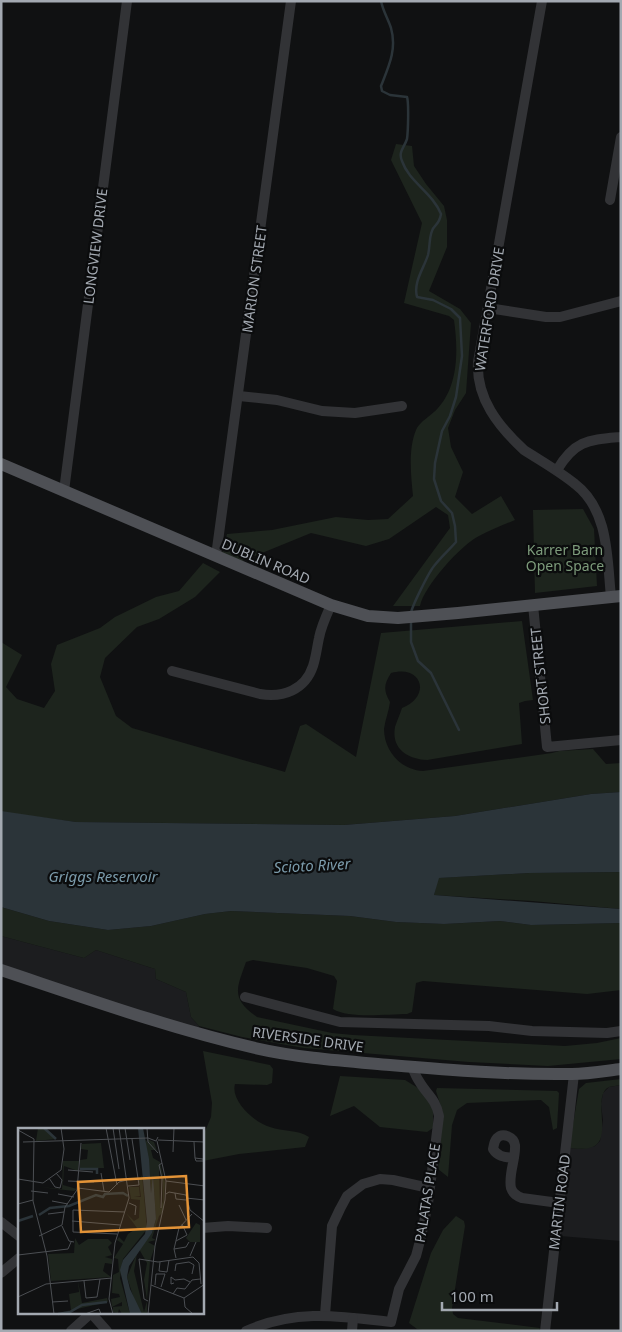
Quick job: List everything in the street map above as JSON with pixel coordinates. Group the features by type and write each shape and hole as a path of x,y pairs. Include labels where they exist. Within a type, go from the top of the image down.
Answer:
{"main road":[{"name":"DUBLIN ROAD","path":"1,464 331,605 368,616 419,617 616,597"},
{"name":"RIVERSIDE DRIVE","path":"1,970 167,1025 250,1047 316,1058 532,1074 574,1074 621,1069"}],"street":[{"name":"LONGVIEW DRIVE","path":"64,491 127,1"},
{"name":"MARION STREET","path":"216,556 291,1"},
{"name":"WATERFORD DRIVE","path":"542,1 477,374 482,397 495,417 517,443 530,454 557,470 586,494 599,517 605,538 616,597"},
{"path":"610,200 621,137"},
{"path":"488,308 546,317 560,317 621,301"},
{"path":"239,396 277,400 330,412 355,413 402,406"},
{"path":"557,470 564,459 578,445 598,439 621,437"},
{"path":"172,672 260,694 284,695 303,683 309,675 314,665 323,622 331,605"},
{"name":"SHORT STREET","path":"533,605 548,747 621,740"},
{"path":"246,997 340,1022 489,1026 532,1031 607,1033 621,1031"},
{"name":"PALATAS PLACE","path":"354,1318 391,1322 399,1289 416,1256 421,1237 439,1116 431,1095 419,1082 412,1066"},
{"name":"MARTIN ROAD","path":"545,1331 574,1074"},
{"path":"514,1158 510,1185 516,1196 559,1204"},
{"path":"325,1315 332,1226 347,1196 362,1184 380,1179 429,1188"},
{"path":"1,1222 18,1235"},
{"path":"204,1228 228,1226 267,1228"},
{"path":"1,1273 18,1259"},
{"path":"71,1331 90,1314"},
{"path":"92,1314 107,1331"},
{"path":"246,1331 278,1320 325,1315 354,1318 352,1331"}],"shaded area":[{"path":"1,936 84,958 96,950 155,969 156,979 186,992 191,1017 199,1026 198,1037 1,971"},
{"path":"621,1085 621,1241 560,1236 569,1148 582,1149 595,1146 600,1141 603,1120 601,1104 603,1093 609,1087"}],"green space":[{"path":"396,144 412,146 414,166 444,206 447,220 447,247 429,291 460,309 471,323 466,393 455,410 448,428 451,447 463,472 455,497 472,514 501,496 515,520 479,536 453,557 428,588 420,606 393,606 450,528 448,515 436,507 389,539 366,546 311,533 242,561 222,553 227,534 272,530 336,517 368,520 388,519 413,496 411,463 413,437 423,421 445,399 450,389 455,366 456,343 454,320 449,316 404,303 422,223 391,160"},
{"name":"Karrer Barn Open Space","path":"583,509 594,529 597,586 535,593 533,510"},
{"path":"203,563 220,572 195,597 159,619 137,627 105,658 100,677 116,716 132,728 285,772 300,726 306,724 356,757 381,633 522,621 533,700 519,703 522,744 427,760 414,758 403,752 396,742 394,735 395,727 402,708 411,703 420,689 416,677 402,671 391,673 385,687 390,702 384,729 387,745 391,752 401,763 415,770 423,771 559,751 593,749 606,764 621,763 621,792 591,794 455,816 344,825 76,822 1,812 1,642 22,655 6,687 17,699 44,708 55,691 51,664 57,645 100,628 115,617 156,597 179,591"},
{"path":"621,872 621,909 434,895 438,878 529,873"},
{"path":"1,907 49,921 108,930 151,926 205,914 231,911 350,916 396,922 444,924 500,921 531,925 621,923 621,990 587,994 423,981 416,983 412,1012 407,1014 358,1015 333,1009 337,981 334,976 307,968 253,960 246,962 238,986 238,992 243,1004 257,1017 332,1033 565,1046 597,1043 621,1038 621,1059 548,1066 469,1062 304,1048 242,1037 199,1026 191,1017 186,992 156,979 155,969 96,950 84,958 1,936"},
{"path":"203,1051 270,1065 273,1069 272,1083 267,1085 235,1084 234,1091 236,1097 251,1116 264,1125 304,1134 309,1137 305,1147 239,1154 204,1161 204,1134 211,1117 212,1103"},
{"path":"340,1076 405,1080 418,1088 429,1100 433,1111 433,1128 427,1132 380,1127 354,1106 330,1116"},
{"path":"621,1079 621,1085 609,1087 604,1091 601,1106 602,1132 600,1140 590,1148 569,1148 579,1089 586,1083"},
{"path":"437,1088 557,1091 559,1093 557,1128 553,1130 549,1107 541,1100 467,1103 457,1110 452,1125 448,1177 438,1169 443,1113 436,1091"},
{"path":"456,1216 464,1221 465,1226 452,1308 453,1314 458,1318 540,1328 539,1331 427,1331 417,1329 409,1323 431,1253 443,1230"}],"water":[{"path":"621,792 621,872 529,873 439,878 434,895 621,909 621,923 531,925 500,921 444,924 396,922 350,916 231,911 205,914 151,926 108,930 49,921 1,907 1,811 76,822 344,825 455,816 591,794"}],"waterway":[{"path":"381,1 393,36 393,50 381,86 382,91 390,95 407,97 407,139 401,152 401,158 405,168 432,199 441,214 431,234 428,255 419,275 416,286 417,297 433,300 451,309 460,318 462,356 456,397 450,416 442,431 435,463 434,479 441,501 452,513 456,542 432,569 411,613"},
{"path":"411,621 411,642 418,661 431,673 459,730"}],"water label":[{"name":"Scioto River","path":"312,865"},
{"name":"Griggs Reservoir","path":"103,876"}]}
